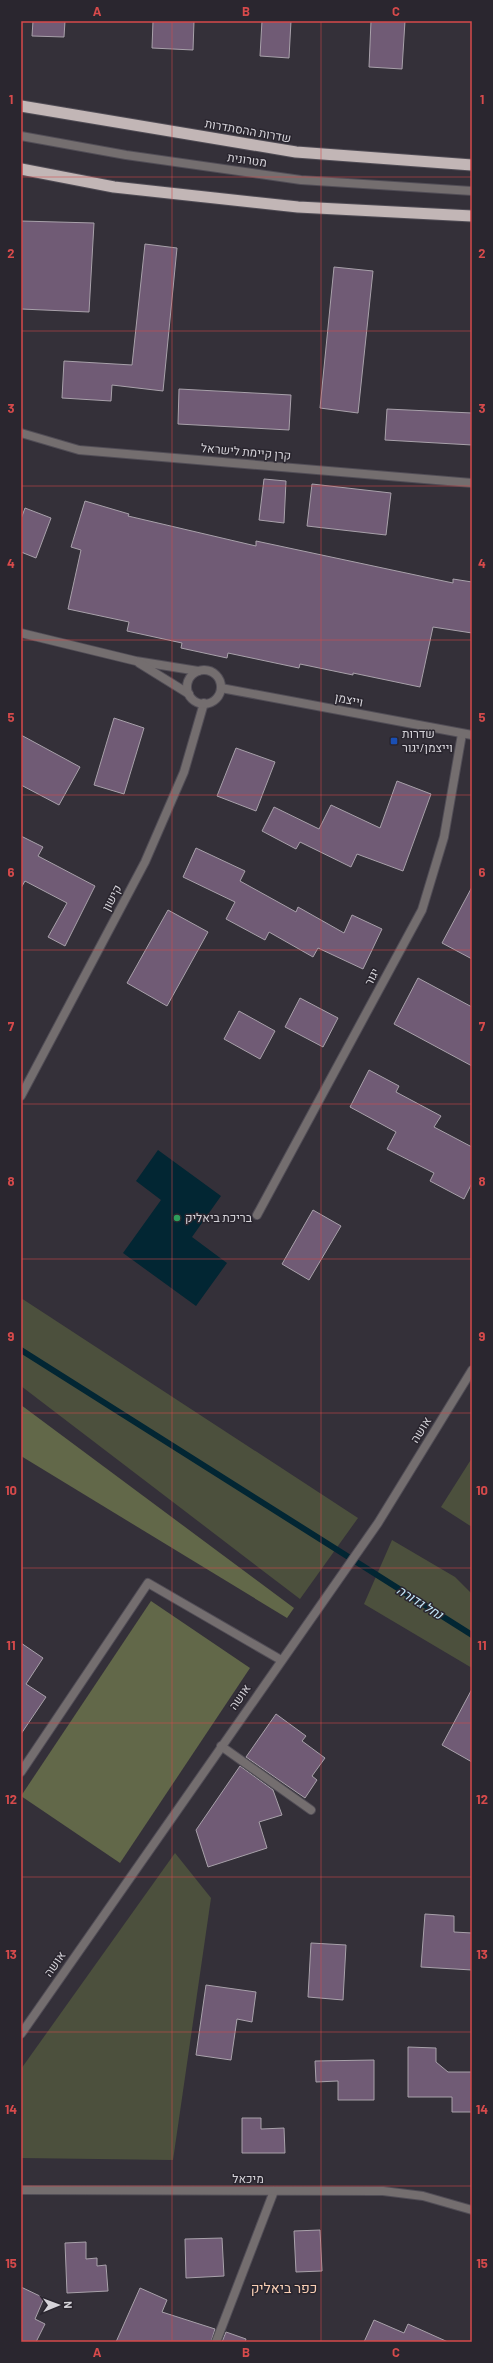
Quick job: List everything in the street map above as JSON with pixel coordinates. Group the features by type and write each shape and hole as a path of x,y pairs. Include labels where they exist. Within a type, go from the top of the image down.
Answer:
{"highway":[{"name":"שדרות ההסתדרות","path":"21,106 296,152 472,165"},
{"path":"21,169 114,187 298,207 472,216"}],"street":[{"name":"מטרונית","path":"21,136 126,155 301,180 472,191"},
{"name":"קרן קיימת לישראל","path":"21,433 79,450 472,483"},
{"path":"21,633 136,661 198,671 204,670 215,673 221,688 213,701 204,703 198,702 189,694 136,661"},
{"path":"189,694 188,683 190,678 198,671"},
{"name":"וייצמן","path":"221,688 472,735"},
{"name":"קישון","path":"21,1096 145,862 184,772 204,703"},
{"name":"יגור","path":"257,1215 422,910 444,837 462,734"},
{"name":"אושה","path":"21,2034 340,1574 378,1523 472,1370"},
{"path":"21,1772 148,1583 281,1660"},
{"path":"221,1746 311,1810"},
{"name":"מיכאל","path":"21,2190 383,2191 423,2196 472,2210"},
{"path":"216,2342 274,2191"}],"green space":[{"path":"21,1298 358,1518 300,1599 21,1386"},
{"path":"21,1405 294,1608 287,1618 21,1456"},
{"path":"472,1458 472,1527 441,1507"},
{"path":"392,1540 455,1577 472,1594 472,1668 364,1604"},
{"path":"151,1601 250,1668 120,1863 21,1796"},
{"path":"175,1853 211,1898 173,2160 21,2158 21,2069"}],"water":[{"name":"בריכת ביאליק","path":"158,1150 221,1196 192,1237 227,1263 196,1306 123,1253 161,1200 136,1181"}],"building":[{"path":"33,21 65,21 64,37 32,36"},
{"path":"153,21 194,21 193,50 152,48"},
{"path":"262,21 291,21 289,58 260,56"},
{"path":"371,21 405,21 402,69 369,67"},
{"path":"21,221 94,223 89,312 21,309"},
{"path":"145,244 177,248 163,391 112,385 111,401 62,398 64,361 132,365"},
{"path":"334,267 373,271 358,413 320,408"},
{"path":"179,389 291,395 289,430 178,424"},
{"path":"387,409 472,413 472,445 385,440"},
{"path":"264,479 286,481 284,523 259,520"},
{"path":"312,484 391,493 386,535 307,526"},
{"path":"85,501 129,514 128,516 256,546 256,541 453,583 453,579 472,582 472,633 433,627 420,687 300,664 299,668 228,653 227,658 181,648 182,643 127,631 129,622 68,609 81,550 71,547"},
{"path":"25,508 51,518 36,558 21,552 21,519"},
{"path":"114,718 144,728 124,794 94,785"},
{"path":"21,735 80,767 59,805 21,785"},
{"path":"236,748 275,762 256,811 217,796"},
{"path":"397,781 431,794 403,871 357,854 351,867 300,842 296,849 262,831 274,807 319,829 331,805 380,828"},
{"path":"21,836 43,847 38,856 95,886 65,946 48,937 67,903 25,881 21,888"},
{"path":"196,848 245,871 240,881 296,912 298,907 344,933 352,915 382,929 363,969 318,948 313,957 269,932 265,940 226,919 235,902 183,877"},
{"path":"472,887 472,959 442,943"},
{"path":"168,910 208,932 167,1006 127,983"},
{"path":"418,978 472,1007 472,1066 394,1024"},
{"path":"300,998 338,1018 323,1047 285,1027"},
{"path":"239,1011 275,1031 260,1059 224,1039"},
{"path":"369,1070 399,1086 396,1092 441,1116 434,1127 472,1147 472,1183 464,1199 430,1181 434,1173 387,1149 396,1132 350,1107"},
{"path":"313,1210 341,1226 309,1280 282,1264"},
{"path":"21,1643 43,1658 26,1684 46,1697 21,1734"},
{"path":"472,1689 472,1762 442,1745"},
{"path":"276,1714 306,1736 302,1741 325,1758 312,1776 317,1780 305,1798 246,1757"},
{"path":"240,1766 273,1790 282,1815 259,1822 267,1848 208,1867 196,1830"},
{"path":"425,1914 454,1916 454,1932 472,1933 472,1970 421,1967"},
{"path":"311,1943 346,1945 343,2000 308,1997"},
{"path":"206,1985 256,1992 252,2022 237,2019 231,2060 196,2055"},
{"path":"408,2047 436,2048 436,2062 448,2072 472,2072 472,2112 452,2112 452,2097 408,2097"},
{"path":"374,2060 374,2100 338,2100 338,2081 316,2082 315,2061"},
{"path":"242,2118 261,2118 261,2129 284,2128 285,2153 242,2153"},
{"path":"320,2230 322,2271 296,2272 294,2231"},
{"path":"222,2238 224,2276 186,2278 185,2239"},
{"path":"86,2242 86,2259 97,2258 97,2266 106,2265 108,2291 67,2293 65,2243"},
{"path":"21,2287 44,2298 35,2319 45,2324 36,2342 21,2342"},
{"path":"140,2288 167,2300 162,2312 215,2329 211,2342 116,2342"},
{"path":"374,2320 404,2333 408,2324 448,2342 364,2342"},
{"path":"226,2332 246,2339 245,2342 222,2342"}],"waterway":[{"name":"נחל גדורה","path":"21,1350 472,1635"}],"place":[{"name":"שדרות וייצמן/יגור","path":"394,741"},
{"name":"בריכת ביאליק","path":"177,1218"}],"district":[{"name":"כפר ביאליק","path":"284,2288"}]}
